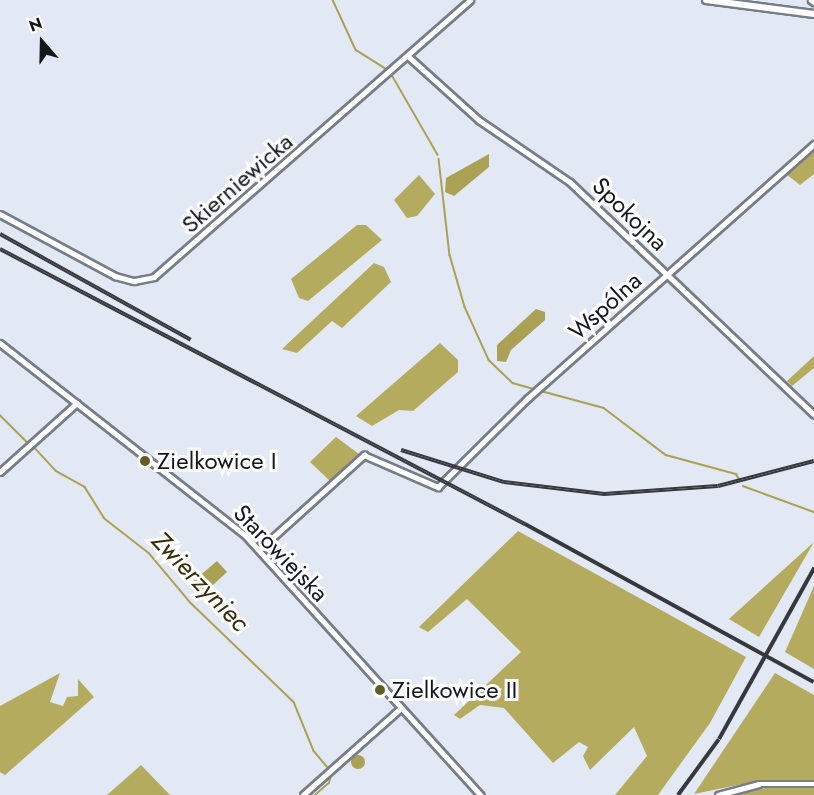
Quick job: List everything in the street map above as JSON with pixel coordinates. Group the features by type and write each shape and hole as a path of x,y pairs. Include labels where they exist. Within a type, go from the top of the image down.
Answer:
{"main road":[{"path":"706,0 814,14"}],"street":[{"name":"Skierniewicka","path":"0,214 115,276 154,278 470,0"},
{"name":"Spokojna","path":"408,56 479,120 570,182 814,414"},
{"name":"Wspólna","path":"259,550 364,455 386,460 436,488 475,447 814,144"},
{"name":"Starowiejska","path":"0,343 259,550 481,795"},
{"path":"0,471 77,403"},
{"path":"303,795 401,708"},
{"path":"718,795 759,784 814,784"}],"shaded area":[{"path":"814,148 814,174 800,185 786,174"},
{"path":"419,175 435,194 417,216 407,218 394,200"},
{"path":"357,225 366,225 382,240 308,301 299,298 291,279"},
{"path":"374,263 384,267 391,282 342,328 332,321 297,353 282,349"},
{"path":"440,343 458,360 458,372 413,411 399,410 372,426 356,416"},
{"path":"814,356 814,368 792,386 787,381"},
{"path":"336,437 359,454 330,481 310,462"},
{"path":"518,531 746,657 710,723 658,795 615,795 647,756 634,727 590,770 583,756 588,747 579,742 553,763 504,708 480,705 460,719 454,715 521,652 467,599 428,632 419,627"},
{"path":"814,542 759,637 729,619"},
{"path":"814,586 814,669 785,652"},
{"path":"60,673 50,702 63,706 67,697 78,696 78,679 94,697 5,775 0,772 0,706"},
{"path":"775,673 814,695 814,780 762,780 694,794"},
{"path":"141,765 170,795 107,795"},
{"path":"770,787 814,788 814,795 731,795"}],"water":[{"path":"489,154 489,167 454,196 445,192 446,178"},
{"path":"536,309 545,312 545,320 511,350 506,362 497,361 497,345"},
{"path":"217,561 227,572 202,595 191,583"},
{"path":"358,755 363,757 365,762 363,767 358,769 353,767 351,762 353,757"}],"waterway":[{"path":"333,0 356,50 388,70"},
{"path":"392,75 438,155"},
{"path":"439,159 450,255 465,307 489,360 513,383 534,389"},
{"path":"541,391 604,408 666,455 736,474 740,480"},
{"name":"Zwierzyniec","path":"0,415 29,444"},
{"name":"Zwierzyniec","path":"33,446 56,471 85,487 104,518 149,553 191,603 294,702 314,751 329,769"},
{"path":"743,486 814,512"},
{"name":"Zwierzyniec","path":"315,795 329,783 332,772"}],"railway":[{"path":"0,234 191,340"},
{"path":"0,249 525,524 814,682"},
{"path":"401,450 504,482 604,494 718,486 814,461"},
{"path":"678,795 719,739 814,568"}],"place":[{"name":"Zielkowice I","path":"145,461"},
{"name":"Zielkowice II","path":"380,690"}]}
